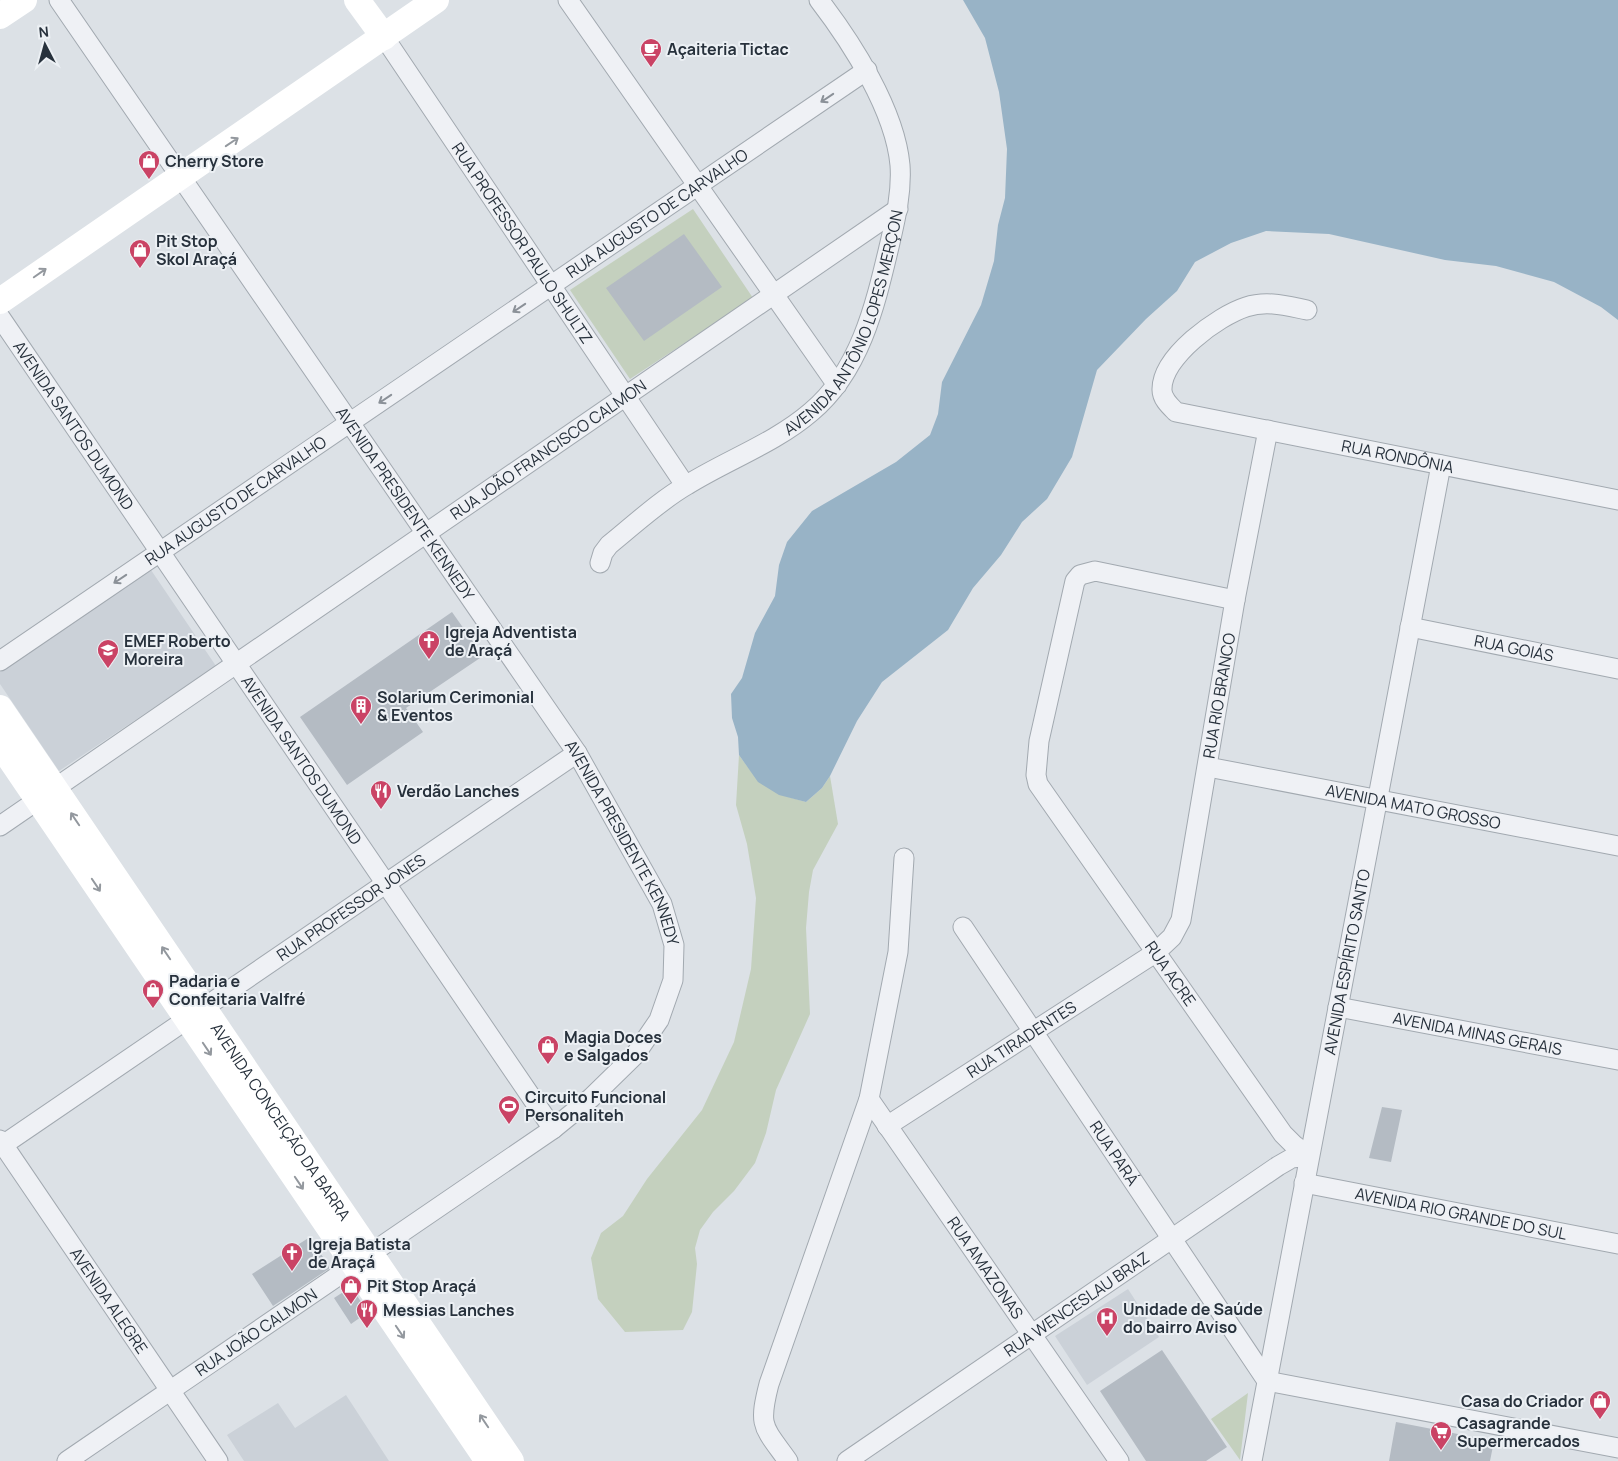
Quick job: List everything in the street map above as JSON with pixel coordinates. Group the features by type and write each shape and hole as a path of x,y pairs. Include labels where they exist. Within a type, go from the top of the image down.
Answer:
{"street":[{"path":"0,16 24,0"},
{"name":"AVENIDA PRESIDENTE KENNEDY","path":"59,0 578,754 662,904 674,945 673,980 659,1020 635,1055 591,1098"},
{"name":"RUA PROFESSOR PAULO SHULTZ","path":"357,0 685,485"},
{"path":"0,301 384,38 436,0"},
{"path":"568,0 837,385"},
{"name":"AVENIDA ANTÔNIO LOPES MERÇON","path":"600,563 603,553 609,545 685,485 777,435 811,412 837,385 858,350 875,306 898,209 900,165 891,128 867,70 819,0"},
{"name":"RUA AUGUSTO DE CARVALHO","path":"0,661 867,70"},
{"name":"RUA JOÃO FRANCISCO CALMON","path":"0,826 898,209"},
{"name":"RUA RONDÔNIA","path":"1307,310 1271,303 1246,306 1221,318 1198,334 1174,360 1163,380 1162,392 1167,403 1176,412 1618,500"},
{"name":"AVENIDA SANTOS DUMOND","path":"0,317 553,1129"},
{"name":"RUA RIO BRANCO","path":"1155,953 1172,936 1181,920 1236,600 1268,430"},
{"name":"AVENIDA ESPÍRITO SANTO","path":"1252,1461 1441,465"},
{"name":"RUA ACRE","path":"1236,600 1095,571 1080,575 1076,581 1039,741 1036,775 1038,784 1284,1134 1294,1145 1309,1156"},
{"name":"RUA GOIÁS","path":"1410,627 1618,669"},
{"name":"AVENIDA CONCEIÇÃO DA BARRA","path":"0,708 46,794 195,1014 362,1259 511,1461"},
{"name":"AVENIDA CONCEIÇÃO DA BARRA","path":"0,744 46,794"},
{"name":"RUA PROFESSOR JONES","path":"1,1144 578,754"},
{"name":"AVENIDA MATO GROSSO","path":"1208,767 1618,846"},
{"path":"788,1461 765,1428 762,1414 764,1402 869,1099 898,952 904,858"},
{"name":"RUA PARÁ","path":"963,926 1267,1381"},
{"name":"RUA TIRADENTES","path":"887,1126 1155,953"},
{"name":"AVENIDA MINAS GERAIS","path":"1338,1007 1618,1060"},
{"name":"RUA JOÃO CALMON","path":"67,1461 553,1129 591,1098"},
{"name":"RUA AMAZONAS","path":"869,1099 1119,1461"},
{"name":"AVENIDA ALEGRE","path":"1,1144 218,1461"},
{"name":"RUA WENCESLAU BRAZ","path":"847,1461 1278,1166 1292,1158 1309,1156"},
{"name":"AVENIDA RIO GRANDE DO SUL","path":"1304,1183 1618,1244"},
{"name":"AVENIDA CONCEIÇÃO DA BARRA","path":"362,1259 488,1461"},
{"path":"1267,1381 1618,1448"}],"shaded area":[{"name":"EMEF Roberto Moreira","path":"151,570 216,666 59,771 0,684 0,672"},
{"name":"Unidade de Saúde do bairro Aviso","path":"1128,1289 1159,1337 1087,1385 1055,1336"},
{"path":"346,1395 389,1461 244,1461 227,1435 278,1403 295,1428"}],"green space":[{"path":"693,209 753,298 630,379 570,290"},
{"path":"739,755 753,774 766,786 783,795 806,802 822,788 830,776 838,824 813,870 809,892 806,928 810,1014 776,1090 766,1133 755,1163 734,1191 713,1212 700,1230 695,1248 697,1264 692,1312 683,1330 625,1332 598,1299 591,1258 601,1233 623,1216 647,1179 702,1110 734,1042 751,969 756,898 747,844 736,805"},
{"path":"1248,1393 1240,1460 1211,1419"}],"water":[{"path":"963,0 1618,0 1618,320 1601,307 1554,282 1496,266 1445,260 1329,234 1266,231 1231,243 1195,262 1177,291 1146,319 1097,370 1072,457 1047,499 1022,522 1001,555 973,588 948,630 882,682 857,721 830,776 822,788 806,802 779,795 758,782 739,755 738,737 732,718 731,694 742,678 755,633 775,596 779,565 787,542 812,511 896,462 930,435 938,414 942,382 981,305 994,261 998,225 1005,198 1007,149 999,92 985,38"}],"building":[{"path":"684,234 722,287 644,341 606,288"},
{"name":"Solarium Cerimonial & Eventos","path":"452,612 483,656 406,708 423,732 347,785 300,717"},
{"path":"1382,1107 1402,1110 1391,1162 1369,1158"},
{"name":"Igreja Batista de Araçá","path":"310,1237 330,1268 273,1306 252,1274"},
{"name":"Pit Stop Araçá","path":"351,1287 368,1312 351,1324 334,1298"},
{"path":"1162,1350 1227,1447 1206,1461 1146,1461 1100,1391"},
{"name":"Casagrande Supermercados","path":"1396,1422 1494,1441 1490,1461 1389,1461"}],"place":[{"name":"Açaiteria Tictac","path":"651,68"},
{"name":"Cherry Store","path":"149,180"},
{"name":"Pit Stop Skol Araçá","path":"140,269"},
{"name":"Igreja Adventista de Araçá","path":"429,660"},
{"name":"EMEF Roberto Moreira","path":"108,669"},
{"name":"Solarium Cerimonial & Eventos","path":"361,725"},
{"name":"Verdão Lanches","path":"381,810"},
{"name":"Padaria e Confeitaria Valfré","path":"153,1009"},
{"name":"Magia Doces e Salgados","path":"548,1065"},
{"name":"Circuito Funcional Personaliteh","path":"509,1125"},
{"name":"Igreja Batista de Araçá","path":"292,1272"},
{"name":"Pit Stop Araçá","path":"351,1305"},
{"name":"Messias Lanches","path":"367,1329"},
{"name":"Unidade de Saúde do bairro Aviso","path":"1107,1337"},
{"name":"Casa do Criador","path":"1600,1420"},
{"name":"Casagrande Supermercados","path":"1441,1451"}]}
